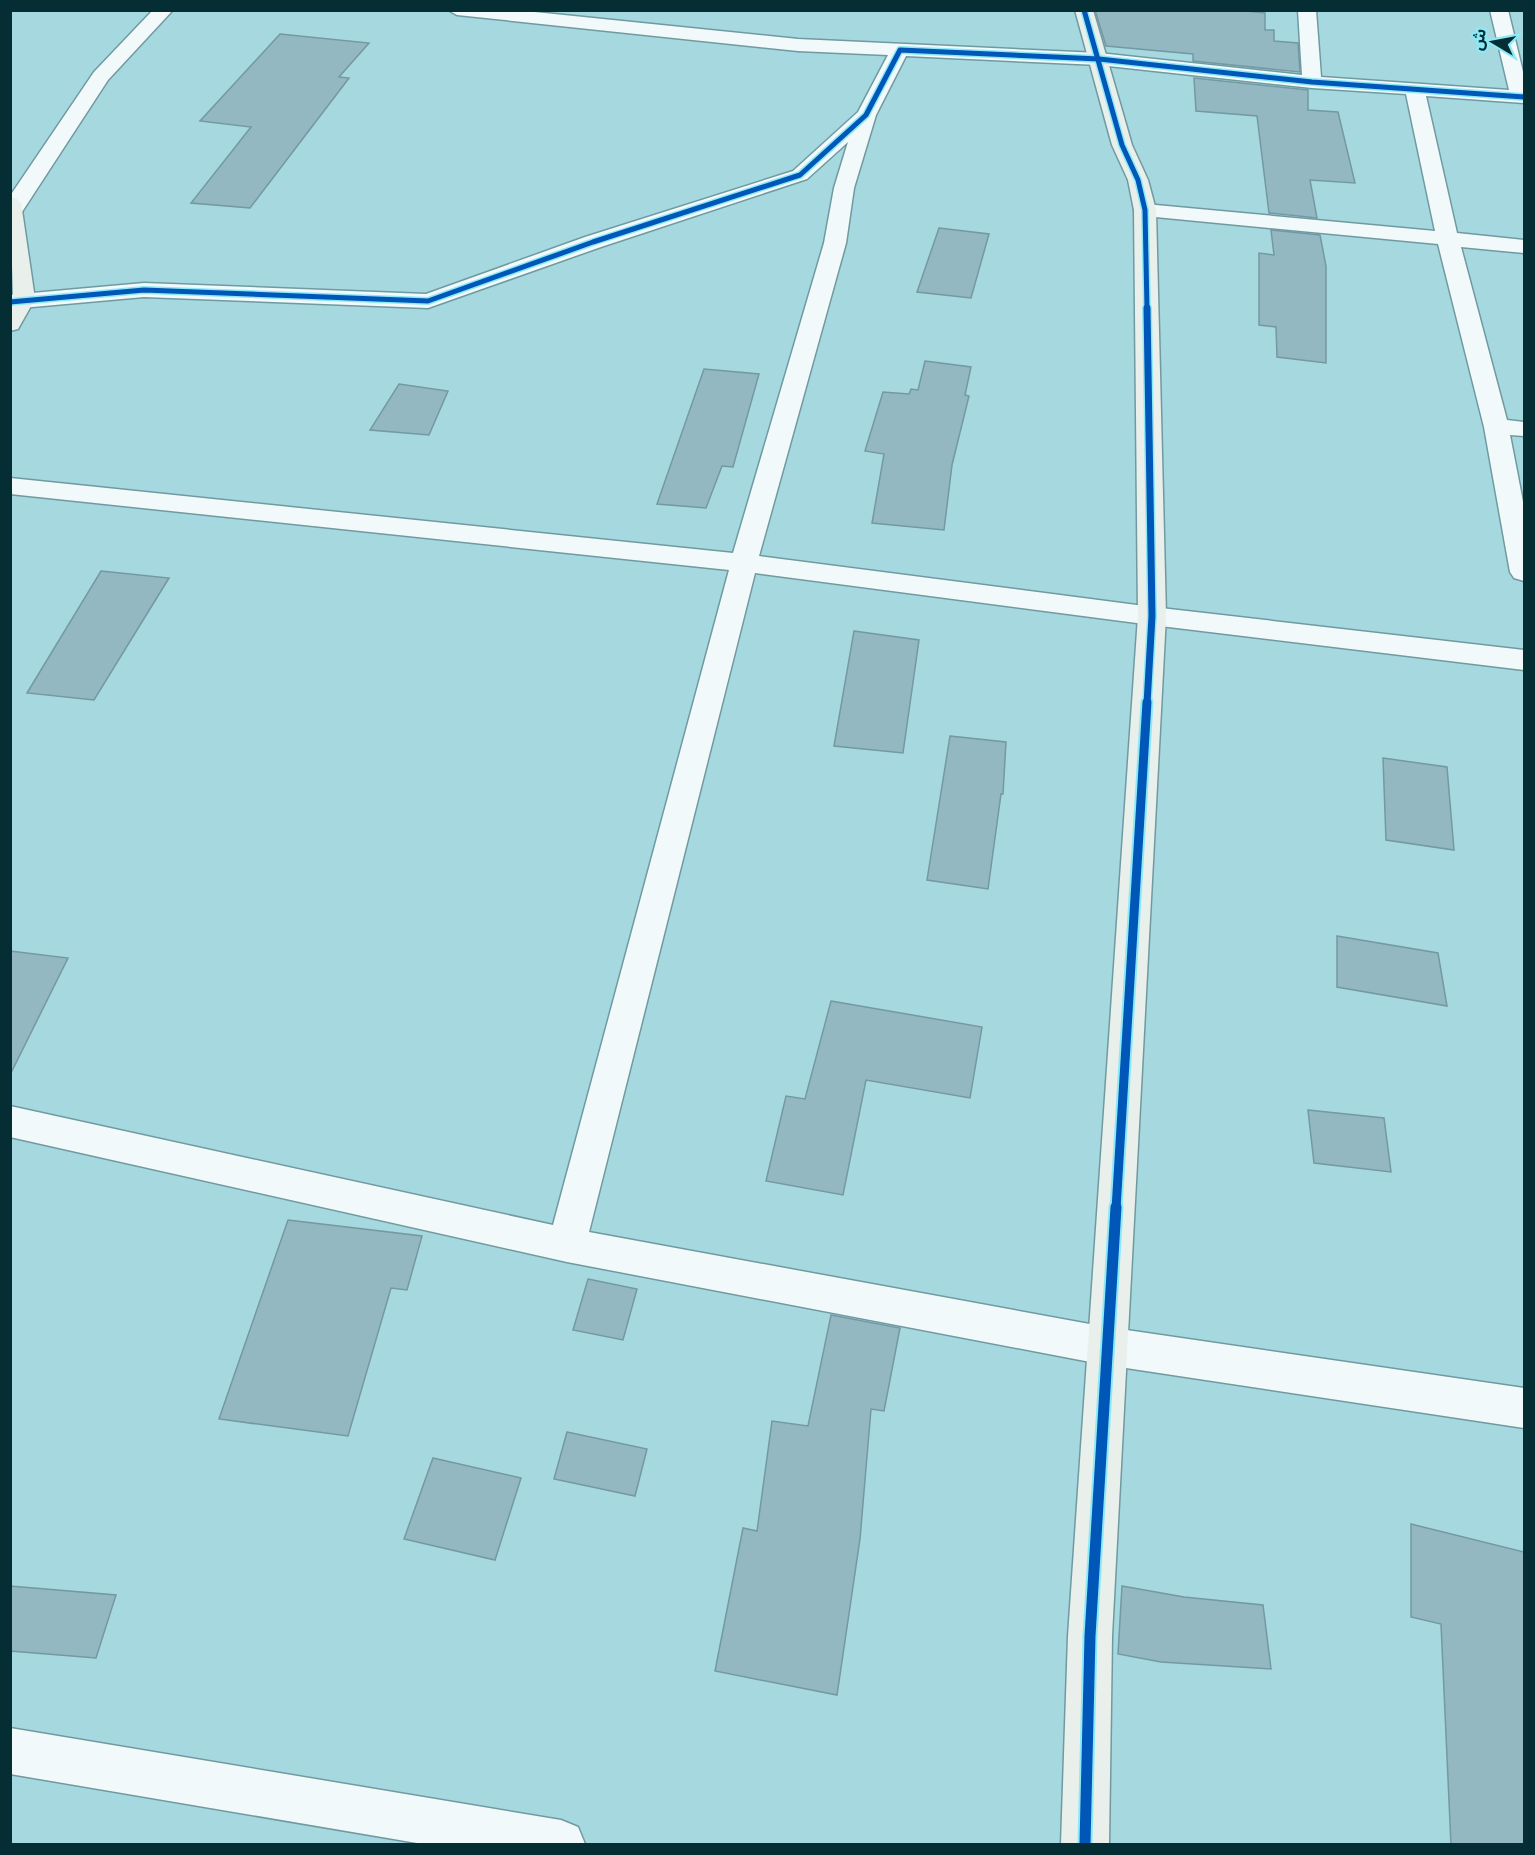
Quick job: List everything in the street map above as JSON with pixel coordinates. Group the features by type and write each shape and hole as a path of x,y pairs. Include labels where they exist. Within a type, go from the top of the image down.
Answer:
{"street":[{"path":"10,324 17,301 11,206 101,76 164,10"},
{"path":"457,10 786,44 1099,59 1312,82 1522,97 1499,10"},
{"path":"1084,10 1122,145 1138,180 1145,210 1152,616 1090,1636 1085,1845"},
{"path":"1307,10 1312,82"},
{"path":"567,1245 744,563 835,243 844,188 866,115 900,50"},
{"path":"1415,90 1448,240 1496,427 1524,572"},
{"path":"17,301 144,290 428,301 593,242 800,175 866,115"},
{"path":"1145,210 1524,246"},
{"path":"1496,427 1524,429"},
{"path":"10,486 744,563 1152,616 1524,660"},
{"path":"10,1121 567,1245 1106,1346 1524,1408"},
{"path":"10,1751 561,1845"}],"building":[{"path":"1095,10 1237,10 1265,13 1265,30 1274,30 1274,41 1298,43 1300,72 1193,61 1193,54 1106,46"},
{"path":"280,34 369,43 339,77 349,78 250,208 191,203 251,127 200,121"},
{"path":"1194,78 1308,90 1308,110 1338,112 1355,183 1310,180 1317,218 1269,213 1257,116 1196,111"},
{"path":"939,228 989,234 971,298 917,292"},
{"path":"1271,230 1320,235 1326,266 1326,363 1277,357 1276,327 1259,325 1259,253 1274,255"},
{"path":"925,361 971,367 965,395 969,396 952,465 944,530 872,523 884,454 865,451 883,392 909,394 911,389 918,390"},
{"path":"704,369 759,374 733,467 722,466 706,508 657,504"},
{"path":"399,384 448,391 429,435 370,430"},
{"path":"101,571 169,578 94,700 27,693"},
{"path":"854,631 919,640 903,753 834,746"},
{"path":"950,736 1006,742 1003,794 1001,794 988,889 927,880"},
{"path":"1383,758 1447,767 1454,850 1386,840"},
{"path":"1337,936 1438,953 1447,1006 1337,987"},
{"path":"10,951 68,958 10,1075"},
{"path":"831,1001 982,1027 970,1098 866,1080 843,1195 766,1181 786,1096 805,1099"},
{"path":"1308,1110 1384,1118 1391,1172 1314,1163"},
{"path":"288,1220 422,1236 407,1290 391,1288 348,1436 219,1419"},
{"path":"588,1279 637,1289 623,1340 573,1330"},
{"path":"831,1315 900,1328 884,1411 871,1409 860,1539 837,1695 715,1671 743,1528 757,1531 772,1421 808,1426"},
{"path":"567,1432 647,1449 635,1496 554,1479"},
{"path":"433,1458 521,1478 495,1560 404,1539"},
{"path":"1411,1524 1524,1552 1524,1845 1451,1845 1441,1624 1411,1617"},
{"path":"10,1586 116,1595 96,1658 10,1651"},
{"path":"1122,1586 1184,1597 1263,1605 1271,1669 1161,1662 1118,1654"}],"cycle path":[{"path":"1084,10 1122,145 1138,180 1145,210 1152,616 1090,1636 1085,1844"},
{"path":"10,302 144,290 428,301 593,242 800,175 866,115 900,50 1099,59 1312,82 1524,97"}]}
